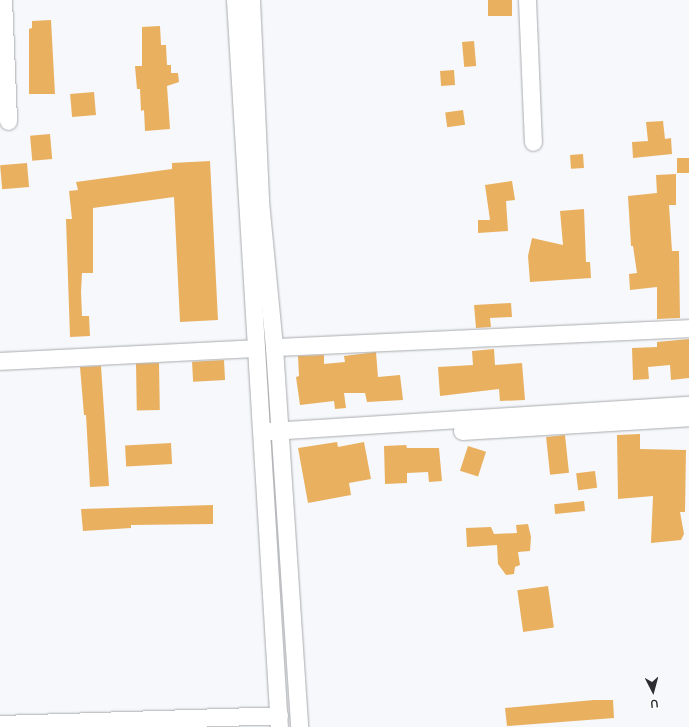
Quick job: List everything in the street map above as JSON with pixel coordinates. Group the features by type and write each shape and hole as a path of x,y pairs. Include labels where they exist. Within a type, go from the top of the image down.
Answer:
{"street":[{"path":"3,0 8,121"},
{"path":"235,0 253,201 274,347 299,727"},
{"path":"0,724 279,721 256,348 251,0"},
{"path":"527,0 533,142"},
{"path":"274,347 689,328"},
{"path":"0,361 256,348"},
{"path":"280,436 689,405"},
{"path":"262,437 689,417"}],"building":[{"path":"488,0 512,0 512,16 488,16"},
{"path":"51,20 55,94 29,94 29,29 32,28 32,21"},
{"path":"160,26 161,45 166,45 167,65 171,65 171,73 178,73 179,82 167,86 170,129 145,131 144,110 141,111 140,89 137,89 135,66 142,66 142,27"},
{"path":"474,41 476,66 464,67 462,42"},
{"path":"454,70 455,85 441,86 440,71"},
{"path":"94,92 96,115 72,117 70,94"},
{"path":"463,110 465,125 447,127 445,113"},
{"path":"663,121 665,139 671,138 672,154 633,158 632,142 648,141 646,122"},
{"path":"50,134 52,159 32,161 30,136"},
{"path":"583,154 584,168 571,169 570,155"},
{"path":"677,158 689,158 689,173 677,173"},
{"path":"210,161 218,320 180,322 174,197 93,208 93,273 82,273 81,292 82,316 89,316 90,336 70,337 66,219 72,219 69,191 78,190 76,182 172,169 172,163"},
{"path":"27,163 29,187 2,189 0,165"},
{"path":"676,174 676,205 669,205 672,251 679,251 680,318 657,319 657,287 630,290 629,274 637,273 633,246 631,246 628,196 657,193 656,175"},
{"path":"512,181 515,200 506,201 508,231 478,233 478,220 490,220 485,185"},
{"path":"584,209 586,262 590,262 591,278 530,282 528,256 532,238 563,245 560,211"},
{"path":"511,303 512,317 490,318 491,327 476,328 474,305"},
{"path":"689,339 689,378 671,380 670,365 648,367 649,379 633,380 632,348 657,347 657,342"},
{"path":"494,349 495,365 522,363 525,400 500,401 499,389 440,396 438,367 473,365 472,351"},
{"path":"376,352 378,377 400,375 403,400 367,402 365,393 344,393 346,408 335,409 334,401 300,405 296,377 299,376 298,356 324,355 324,364 345,362 344,356"},
{"path":"224,360 225,380 193,382 192,362"},
{"path":"136,363 159,363 160,410 137,410"},
{"path":"101,366 109,486 90,487 86,415 84,415 80,367"},
{"path":"640,434 640,449 686,450 685,512 680,512 684,534 681,540 651,543 653,496 618,499 617,435"},
{"path":"565,435 569,473 550,475 546,437"},
{"path":"337,442 338,447 364,442 371,479 349,483 351,495 308,503 298,448"},
{"path":"171,443 172,464 126,466 125,445"},
{"path":"406,445 407,448 439,448 442,481 429,482 428,472 407,473 407,483 385,484 384,446"},
{"path":"468,446 486,452 478,477 460,471"},
{"path":"595,471 597,488 578,490 576,473"},
{"path":"584,501 585,511 555,514 554,504"},
{"path":"213,505 213,524 131,525 131,528 83,531 81,509"},
{"path":"528,524 531,537 530,551 518,552 520,565 515,567 514,574 506,575 498,564 497,545 467,547 466,528 491,527 494,534 517,533 516,525"},
{"path":"548,586 554,628 523,632 517,590"},
{"path":"594,700 613,700 614,718 507,726 505,708"}]}
